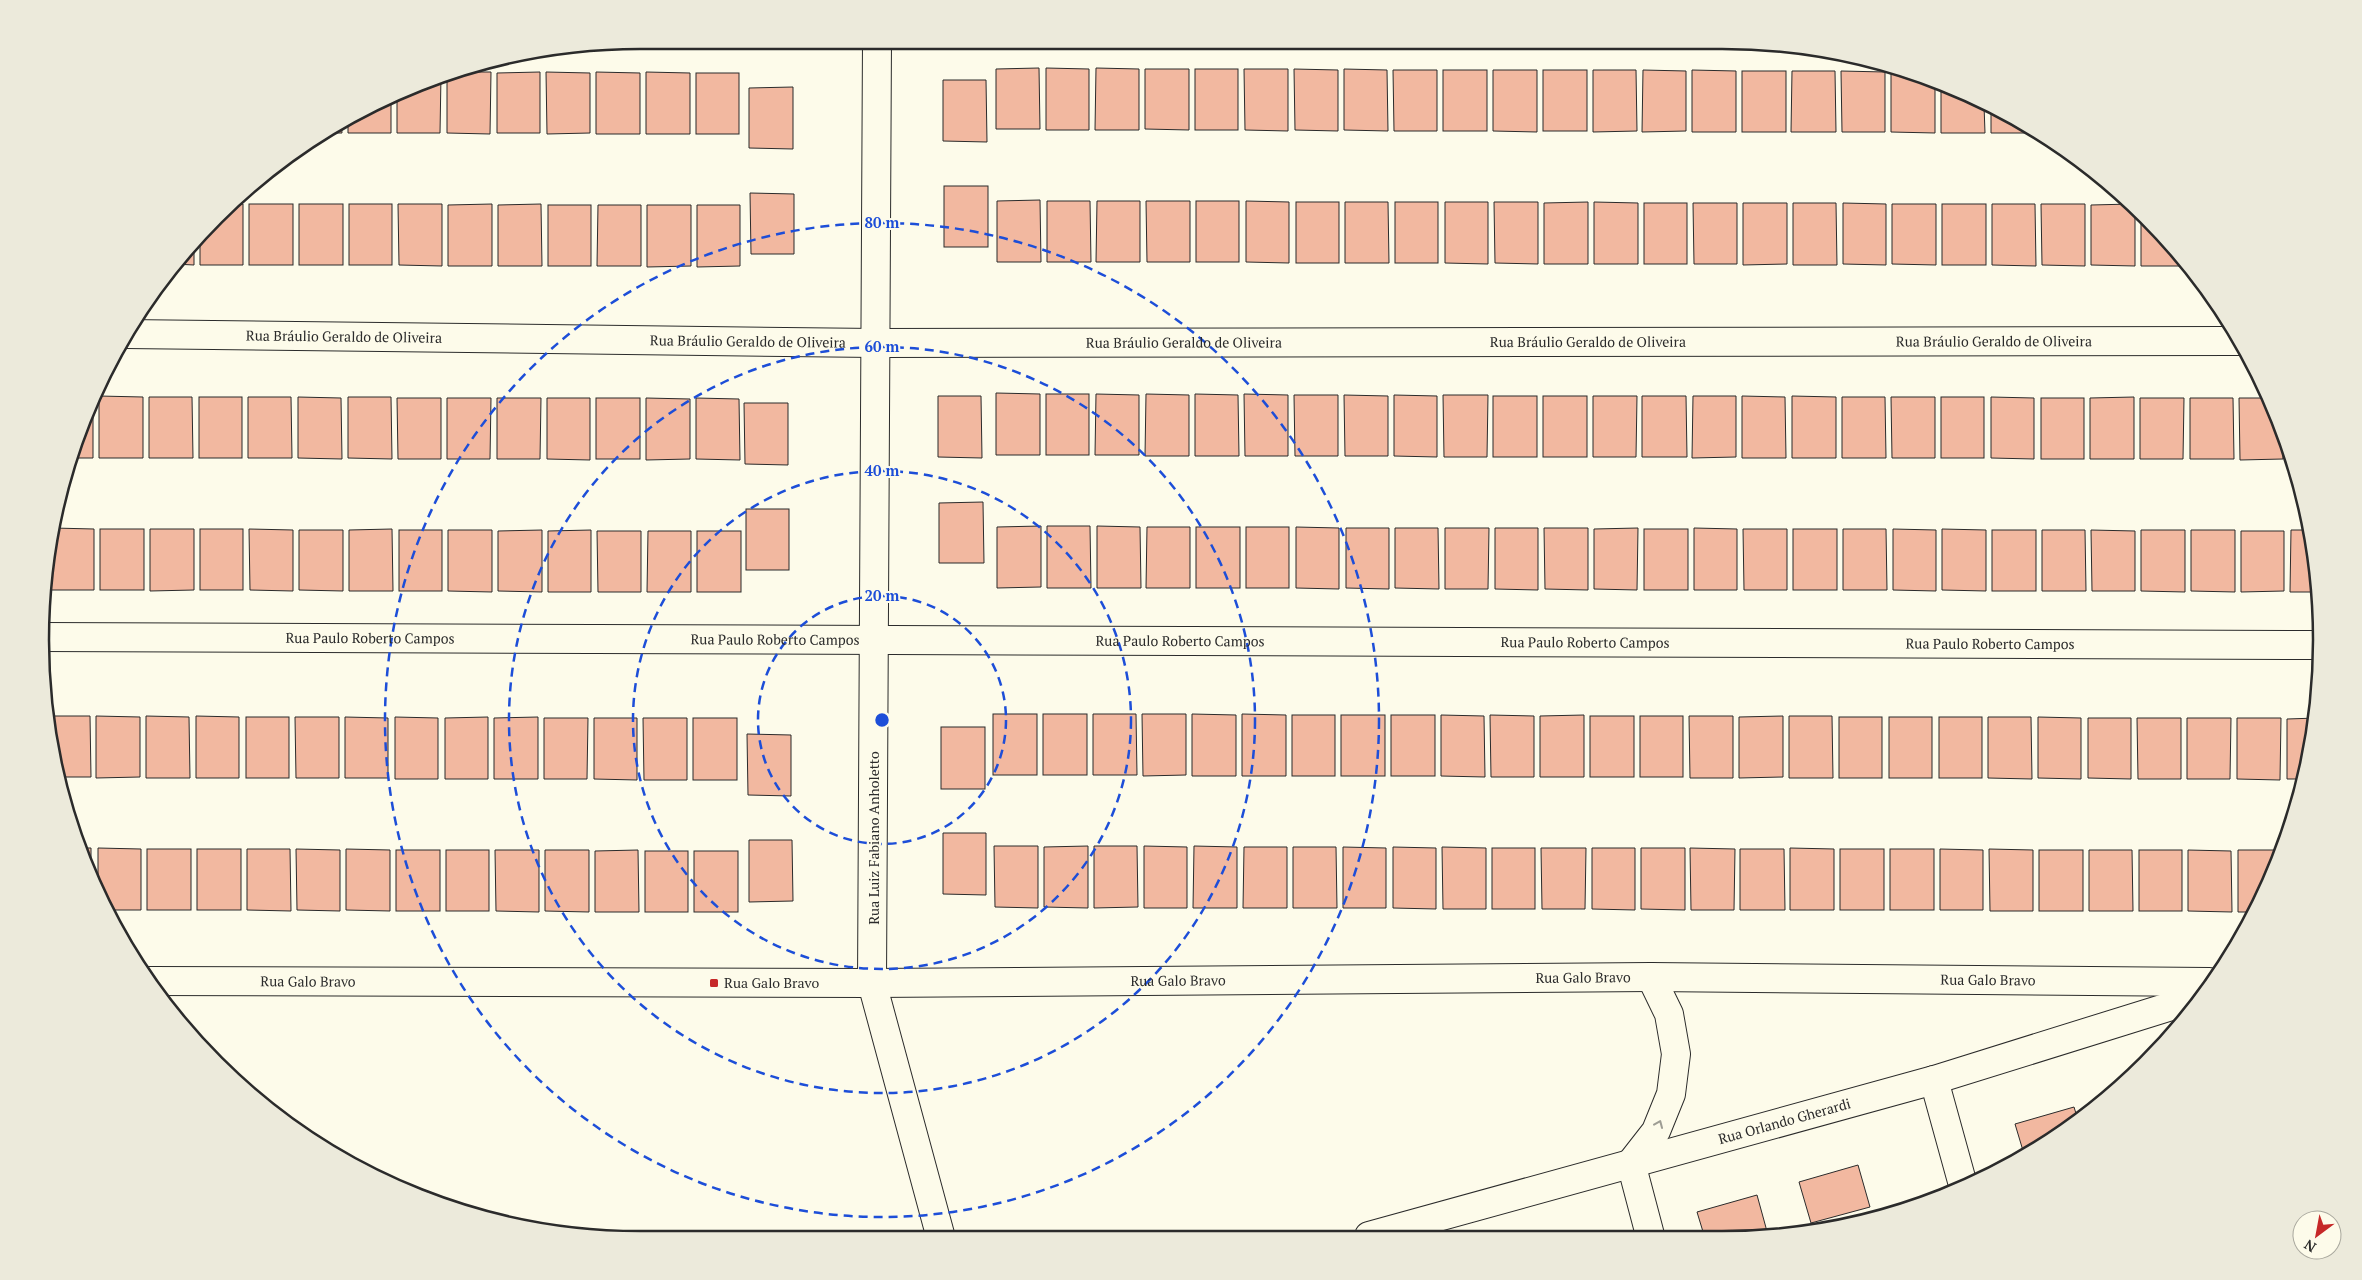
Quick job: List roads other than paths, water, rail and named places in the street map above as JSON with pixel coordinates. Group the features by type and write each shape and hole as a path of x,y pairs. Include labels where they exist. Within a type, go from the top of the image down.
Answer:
{"street":[{"name":"Rua Luiz Fabiano Anholetto","path":"877,49 872,983 939,1231"},
{"name":"Rua Bráulio Geraldo de Oliveira","path":"134,334 876,343 2232,341"},
{"name":"Rua Paulo Roberto Campos","path":"49,637 2313,645"},
{"name":"Rua Galo Bravo","path":"157,981 872,983 1650,977 2204,982"},
{"path":"1649,1231 1631,1164 1656,1131 1671,1094 1676,1054 1669,1014 1650,977"},
{"name":"Rua Orlando Gherardi","path":"1387,1231 1934,1080 2191,1000"},
{"path":"1934,1080 1961,1180"}],"place":[{"name":"Rua Galo Bravo","path":"714,983"}]}
